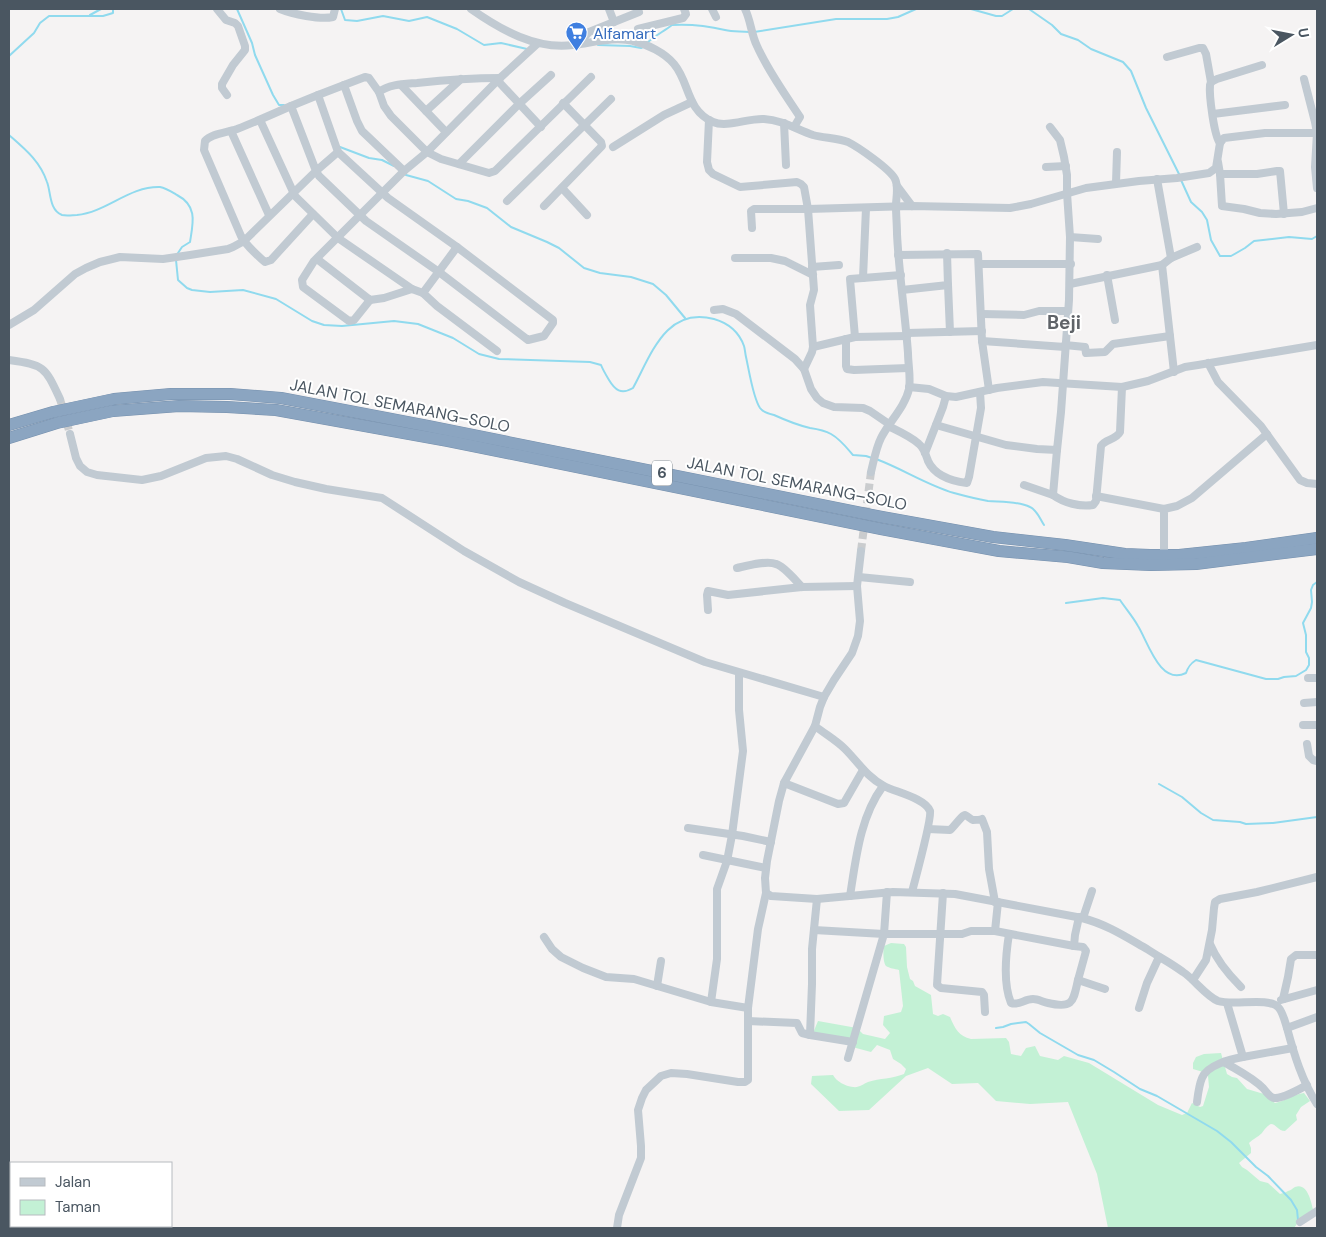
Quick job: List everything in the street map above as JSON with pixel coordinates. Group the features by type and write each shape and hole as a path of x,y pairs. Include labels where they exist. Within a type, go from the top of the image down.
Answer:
{"highway":[{"name":"JALAN TOL SEMARANG–SOLO","path":"9,425 53,412 114,399 171,394 230,394 281,398 882,517 993,537 1125,554 1164,555 1246,548 1317,538"},
{"name":"JALAN TOL SEMARANG–SOLO","path":"9,438 58,423 113,411 179,406 227,406 276,410 448,441 999,551 1068,557 1103,563 1151,565 1196,564 1317,549"}],"street":[{"path":"217,9 226,20 238,26 246,46 222,84 222,88 227,95"},
{"path":"280,9 327,18 332,17 335,9"},
{"path":"471,9 500,28 537,44 578,45 616,39 637,42 661,53 674,64 692,102 701,115 709,120 718,124 757,119 770,120 784,123 813,135 842,140 853,145 892,174 897,186 898,255 907,334 909,387 880,441 871,472"},
{"path":"609,9 614,22"},
{"path":"638,30 683,18 686,14 684,9"},
{"path":"712,9 716,17"},
{"path":"745,9 752,34 766,64 800,117 794,127"},
{"path":"578,45 589,32 639,10 640,21 637,42"},
{"path":"412,289 384,298 370,300 354,320 350,321 303,286 302,280 317,258 537,44"},
{"path":"752,228 751,211 753,209 912,206 1010,208 1086,188 1116,183 1209,174 1216,168 1220,143 1217,137 1209,89 1211,82 1206,54 1203,48 1199,48 1167,57"},
{"path":"1211,82 1262,65"},
{"path":"459,164 551,75"},
{"path":"313,214 271,260 265,262 244,241 204,150 205,141 208,138 260,120 359,79 369,78 379,92 384,106 391,116 427,152 441,159 486,173 492,172 591,78"},
{"path":"379,92 383,89 401,85 461,79 499,79"},
{"path":"426,111 461,79"},
{"path":"499,79 541,127"},
{"path":"1304,79 1316,114 1317,188"},
{"path":"344,85 362,131 404,172"},
{"path":"401,85 446,132"},
{"path":"291,106 319,176 360,216 439,272 528,340 545,335 553,320 383,194 338,152 318,95"},
{"path":"507,201 611,99"},
{"path":"613,147 664,115 692,102"},
{"path":"544,206 602,146 601,142 563,103"},
{"path":"1213,114 1285,105"},
{"path":"260,120 293,194 313,214 338,238 412,289 423,293 437,306 497,351"},
{"path":"709,120 707,162 709,170 713,174 740,187 799,183 804,187 808,209 814,290 810,305 813,347 804,369"},
{"path":"784,123 786,166"},
{"path":"1050,127 1060,140 1066,166 1070,237 1070,284 1053,495"},
{"path":"231,131 269,215"},
{"path":"1220,143 1224,138 1240,135 1317,133"},
{"path":"9,325 34,310 68,280 92,265 120,257 151,259 177,257 233,247 244,241 269,215 338,152"},
{"path":"1116,183 1117,152"},
{"path":"1218,162 1222,206 1260,213 1284,214 1317,208"},
{"path":"1046,167 1066,166"},
{"path":"1220,174 1257,174 1280,171 1284,214"},
{"path":"1157,179 1171,258"},
{"path":"897,186 912,206"},
{"path":"562,188 587,214"},
{"path":"863,278 866,208"},
{"path":"1070,237 1098,239"},
{"path":"423,293 457,247"},
{"path":"1070,284 1162,264 1197,247"},
{"path":"898,255 947,253 977,253 979,255 982,341 989,390"},
{"path":"947,253 950,332"},
{"path":"735,258 758,257 778,259 813,271 839,265"},
{"path":"317,258 370,300"},
{"path":"980,264 1070,264"},
{"path":"1162,264 1174,372"},
{"path":"901,275 850,280 850,338 846,366 847,369 854,370 908,368"},
{"path":"1107,276 1115,320"},
{"path":"902,290 948,285"},
{"path":"714,310 723,310 736,314 795,359 804,369 811,389 823,403 834,407 863,408 870,411 918,443 936,473 967,483 981,408 980,392"},
{"path":"982,314 1024,315 1039,311 1068,311"},
{"path":"813,347 850,338 982,331"},
{"path":"982,341 1084,346 1086,353 1105,352 1112,344 1170,336"},
{"path":"909,387 932,390 946,396 964,396 989,390 1043,382 1122,387 1148,381 1186,368 1317,345"},
{"path":"9,360 34,365 46,371 60,399"},
{"path":"1208,364 1218,382 1267,434 1300,480 1304,483 1317,484"},
{"path":"1024,485 1070,503 1091,506 1095,504 1101,446 1104,442 1118,436 1120,432 1122,387"},
{"path":"925,452 946,396"},
{"path":"936,425 1006,445 1057,450"},
{"path":"70,434 80,466 87,472 97,475 142,480 161,476 206,458 226,456 237,458 272,475 295,482 326,490 382,498 464,551 519,582 565,603 705,662 824,697"},
{"path":"1096,496 1164,509 1177,506 1192,498 1267,434"},
{"path":"1164,509 1164,555"},
{"path":"618,1228 619,1215 641,1158 642,1146 638,1110 646,1090 661,1076 672,1073 738,1082 745,1082 749,1077 748,1008 758,929 766,894 766,868 779,801 784,783 815,726 824,697 855,646 860,621 857,586 861,551"},
{"path":"737,568 770,563 776,564 802,587"},
{"path":"859,577 910,582"},
{"path":"708,610 708,591 728,595 802,587 857,586"},
{"path":"711,1002 718,959 717,889 732,834 743,751 739,710 739,673"},
{"path":"1308,678 1317,678"},
{"path":"1304,702 1317,702"},
{"path":"1303,725 1317,725"},
{"path":"815,726 836,741 871,778 883,786 923,803 929,808 931,815 912,892"},
{"path":"1307,744 1310,758 1317,761"},
{"path":"784,783 841,804 844,803 863,770"},
{"path":"850,896 864,825 872,802 883,786"},
{"path":"928,829 950,830 964,816 972,820 982,819 987,832 989,869 997,902 995,931"},
{"path":"688,828 771,842"},
{"path":"703,855 766,868"},
{"path":"1193,980 1206,960 1215,902 1218,899 1257,892 1317,877"},
{"path":"1074,946 1075,935 1092,891"},
{"path":"848,1058 884,934 887,892"},
{"path":"766,894 771,896 817,899 887,892 943,893 1093,921 1112,929 1183,972 1215,999 1227,1003 1266,1002 1275,1005 1281,1011 1307,1085 1317,1104"},
{"path":"943,893 938,987 982,992 984,995 985,1012"},
{"path":"810,1035 817,899"},
{"path":"814,930 884,934 962,934 971,930 995,931 1083,947 1086,951 1073,1000 1070,1003 1051,1004 1032,999 1016,1004 1011,1003 1006,965 1009,934"},
{"path":"544,937 552,950 560,957 606,977 634,979 711,1002 748,1008"},
{"path":"1210,944 1214,954 1241,987"},
{"path":"1283,999 1291,958 1296,955 1317,955"},
{"path":"1139,1008 1147,983 1159,957"},
{"path":"657,986 661,962"},
{"path":"1078,980 1105,989"},
{"path":"1275,1005 1283,999 1317,990"},
{"path":"1227,1003 1243,1057"},
{"path":"1287,1028 1317,1017"},
{"path":"748,1021 796,1023 802,1033 853,1042"},
{"path":"1197,1102 1199,1087 1204,1073 1209,1069 1228,1060 1293,1048"},
{"path":"1224,1062 1248,1076 1274,1098 1280,1098 1307,1085"},
{"path":"1300,1222 1317,1211"}],"green space":[{"path":"891,943 904,944 906,947 910,979 915,986 931,995 933,1014 938,1016 943,1014 950,1017 958,1031 967,1038 1006,1038 1009,1042 1011,1054 1021,1056 1026,1048 1035,1046 1040,1056 1058,1060 1064,1056 1089,1063 1158,1105 1182,1115 1187,1113 1192,1103 1200,1107 1203,1106 1209,1087 1208,1076 1203,1072 1193,1069 1193,1063 1196,1057 1204,1054 1221,1053 1227,1074 1237,1078 1247,1089 1264,1094 1275,1103 1304,1093 1310,1101 1301,1107 1296,1115 1297,1120 1285,1131 1273,1124 1269,1125 1249,1143 1251,1153 1239,1163 1260,1181 1268,1183 1280,1194 1290,1191 1295,1187 1303,1187 1308,1193 1313,1209 1302,1217 1294,1228 1108,1228 1097,1174 1068,1102 1030,1104 996,1101 978,1083 952,1084 928,1068 906,1076 869,1110 839,1111 811,1084 812,1076 833,1075 847,1086 855,1087 872,1081 900,1076 904,1074 906,1069 893,1059 890,1050 877,1045 871,1052 813,1033 818,1021 857,1028 863,1034 885,1039 890,1033 883,1025 884,1016 901,1012 903,1006 899,970 887,967 884,962 884,946"}],"waterway":[{"path":"90,15 101,9"},
{"path":"9,56 49,16 103,16 113,13 113,9"},
{"path":"237,9 273,95 279,105 284,105"},
{"path":"341,9 345,20 357,21 383,16 409,21 427,17 457,29 484,45 501,43 527,49"},
{"path":"754,32 836,19 887,19 898,17 916,9"},
{"path":"971,9 996,16 1002,16 1013,9"},
{"path":"1029,9 1052,25 1061,34 1078,40 1091,49 1123,62 1131,71 1146,108 1180,176"},
{"path":"646,44 672,25 712,27 749,32"},
{"path":"598,45 643,47"},
{"path":"9,135 21,145 40,168 47,182 53,205 58,213 62,215 88,213 149,188 164,188 184,199 191,210 193,222 190,242 182,247 178,253"},
{"path":"340,147 369,158 382,160 394,166"},
{"path":"404,173 428,181 456,199 487,208 511,227 559,248 584,268 600,273 631,277 653,284 666,295 685,318"},
{"path":"1181,180 1191,202 1202,212 1207,220 1211,240 1220,256 1231,256 1254,241 1289,237 1312,239 1317,236"},
{"path":"176,260 178,280 192,290 210,292 243,290 276,299 312,321 324,325 342,326 394,321 418,324 453,338 479,354 499,359 590,362 601,365 614,386 622,391 633,388 654,348 672,326 684,320 697,317 714,319 732,329 742,341 753,391 761,409 766,413 796,424 828,433 840,441 853,455 872,458"},
{"path":"876,459 934,486 954,493 988,501 1025,505 1035,510 1044,525"},
{"path":"1066,603 1103,598 1120,600 1136,623 1156,660 1169,673 1177,675 1186,673 1196,660 1266,679 1278,679 1296,676 1306,670 1309,665 1303,623 1311,608 1311,590 1317,582"},
{"path":"1159,784 1182,797 1201,813 1213,820 1246,824 1273,823 1317,817"},
{"path":"996,1028 1026,1022 1040,1033 1078,1055 1094,1060 1140,1089 1157,1096 1217,1131 1268,1176 1291,1200 1297,1210 1298,1220"}],"tunnel":[{"path":"60,399 70,434"},
{"path":"861,551 871,472"}],"place":[{"name":"Alfamart","path":"577,52"}],"district":[{"name":"Beji","path":"1064,322"}]}
